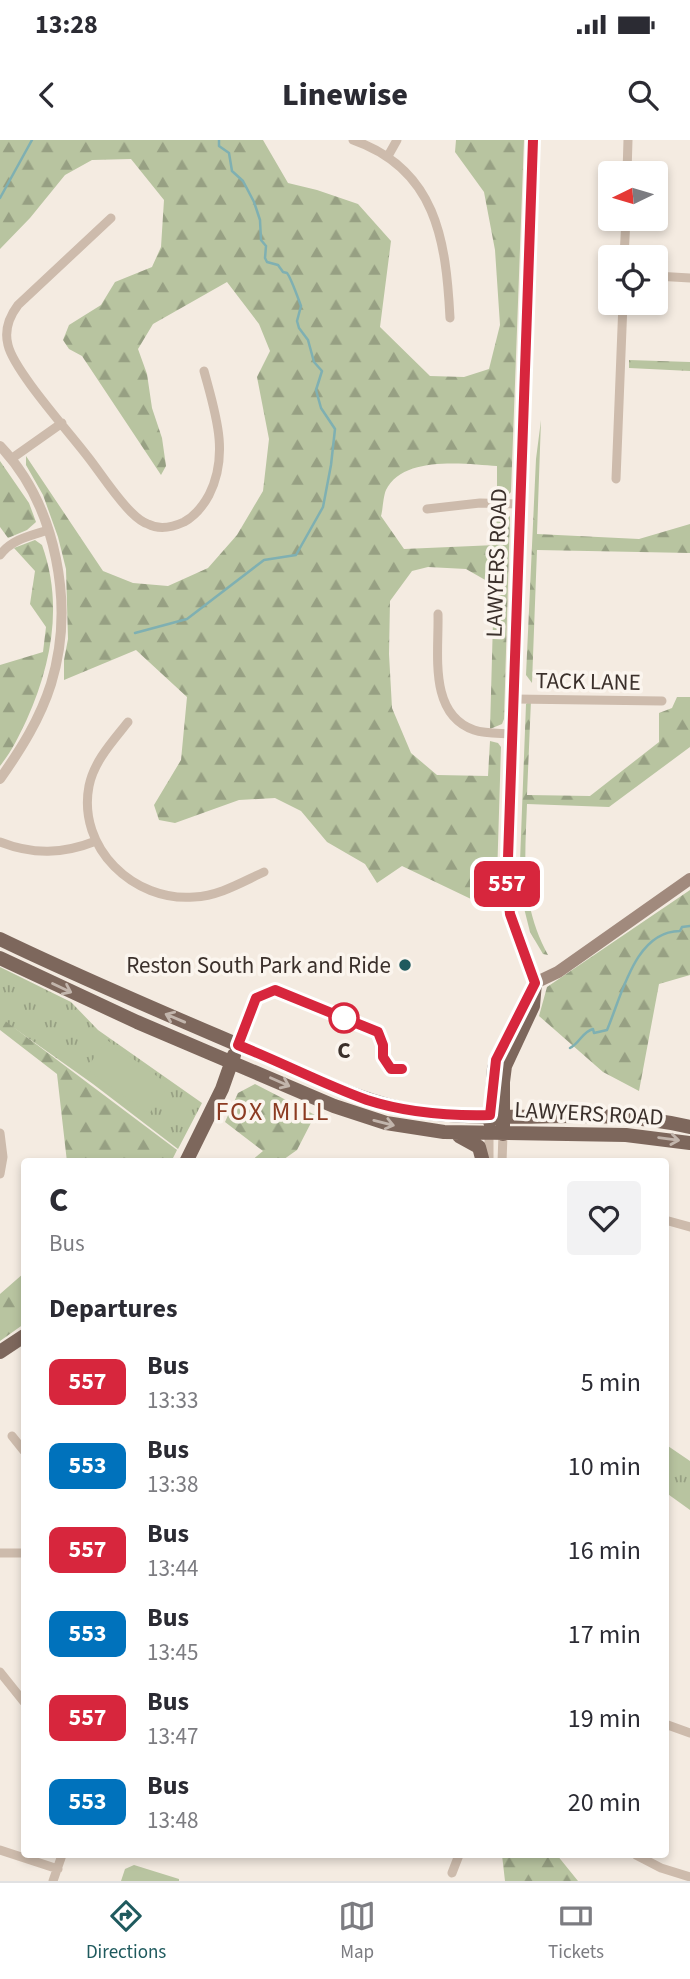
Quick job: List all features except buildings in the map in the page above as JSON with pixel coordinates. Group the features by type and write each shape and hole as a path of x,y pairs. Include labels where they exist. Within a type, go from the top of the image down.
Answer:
{"main road":[{"name":"LAWYERS ROAD","path":"533,140 507,899 513,926 535,983 496,1060 496,1134 626,1135 690,1143"},
{"path":"535,983 558,972 690,879"},
{"path":"0,939 108,990 341,1089 392,1107 448,1115 497,1115"},
{"path":"0,958 103,1007 360,1116 394,1125 444,1132 496,1134"},
{"path":"188,1158 207,1122 238,1045"},
{"name":"LAWYERS ROAD","path":"497,1115 629,1116 690,1127"},
{"path":"444,1132 475,1143 483,1158"},
{"path":"0,1352 21,1338"}],"street":[{"path":"353,140 388,156 414,181 434,214 443,244 450,318"},
{"path":"388,156 397,140"},
{"path":"627,161 628,140"},
{"path":"111,218 18,305 7,329 11,354 62,423 130,511 138,519 155,527 171,527 197,512 204,503 218,469 218,427 204,371"},
{"path":"668,277 690,278"},
{"path":"617,479 623,315"},
{"path":"11,459 62,423"},
{"path":"0,446 30,487 48,530 61,592 60,639 51,683 35,724 0,779"},
{"path":"428,509 480,503 521,504"},
{"path":"0,555 19,539 48,530"},
{"path":"438,614 440,688 446,707 461,723 474,730 512,734"},
{"name":"TACK LANE","path":"514,699 662,701"},
{"path":"128,722 105,751 89,784 88,810 96,841 112,865 131,881 155,893 182,898 209,895 264,872"},
{"path":"0,842 38,852 71,850 96,841"},
{"path":"0,1133 0,1174"},
{"path":"490,1158 496,1134"},
{"path":"496,1134 501,1158"},
{"path":"669,1221 690,1227"},
{"path":"12,1436 21,1447"},
{"path":"0,1552 21,1553"},
{"path":"0,1672 21,1698"},
{"path":"669,1725 690,1733"},
{"path":"0,1850 21,1857"},
{"path":"24,1858 58,1869"},
{"path":"53,1881 61,1858"},
{"path":"452,1873 458,1858"},
{"path":"642,1858 661,1868 690,1877"}],"green space":[{"path":"0,140 263,140 288,183 358,204 391,241 380,327 430,376 464,377 489,369 500,325 495,250 484,192 455,152 456,140 524,140 511,492 504,499 497,499 497,466 453,463 420,466 394,479 386,490 381,516 404,549 496,545 497,510 506,512 510,517 502,724 490,729 494,585 466,569 428,567 412,571 390,601 392,708 411,753 437,775 488,776 490,741 501,747 494,910 402,866 377,883 365,864 327,842 301,811 275,798 239,800 175,823 159,820 154,805 181,760 187,697 136,650 64,680 68,639 66,569 58,537 43,495 26,465 26,456 103,571 133,583 168,586 208,568 237,535 263,491 269,439 257,377 270,351 259,324 227,282 153,324 138,349 147,374 152,408 162,438 166,466 161,475 82,356 69,349 63,340 69,325 101,305 115,282 152,267 161,247 164,200 131,159 92,160 65,175 0,249"},
{"path":"629,360 690,362 690,371 629,368"},
{"path":"541,420 537,534 639,539 690,524 690,553 537,550 532,683 526,675 536,459"},
{"path":"0,461 29,503 36,522 27,530 8,538 0,527"},
{"path":"35,540 42,545 48,567 52,589 52,633 36,698 18,737 0,766 0,665 43,652 46,627 30,604 35,571 14,548"},
{"path":"677,697 690,697 690,747 609,807 527,804 526,881 533,917 548,955 543,954 530,932 519,888 526,704 531,700 527,795 590,796 659,742 659,713 672,708"},
{"path":"690,890 690,975 659,984 639,1091 603,1072 539,1016 547,987"},
{"path":"0,967 71,1002 98,1030 202,1103 178,1149 0,1018"},
{"path":"0,1017 177,1150 173,1158 67,1158 57,1074 0,1030"},
{"path":"107,1040 169,1085 149,1114 86,1069"},
{"path":"255,1084 315,1115 297,1150 286,1158 255,1158 263,1151 225,1122 238,1093"},
{"path":"21,1276 21,1326 0,1341 0,1294"},
{"path":"669,1447 690,1461 690,1510 669,1495"},
{"path":"502,1858 559,1858 578,1881 505,1881"},
{"path":"134,1865 179,1881 121,1881 125,1869"}],"waterway":[{"path":"0,198 32,140"},
{"path":"135,633 187,619 264,560 296,555 323,507 331,465 335,429 321,408 316,390 322,371 314,362 308,340 299,328 297,321 301,306 287,273 278,265 267,262 265,258 266,246 261,240 260,220 254,202 243,181 232,171 229,153 219,146 219,140"},
{"path":"570,1048 589,1030 593,1029 594,1033 607,1030 632,967 641,953 665,934 690,926"}],"bus line":[{"name":"557","path":"402,1069 391,1069 386,1064 378,1032 275,990 256,998 238,1045 367,1100 392,1107 448,1115 490,1115 496,1060 535,983 513,926 507,899 533,140"}],"place":[{"name":"Reston South Park and Ride","path":"405,965"},
{"name":"C","path":"344,1018"}],"district":[{"name":"FOX MILL","path":"273,1111"}]}
